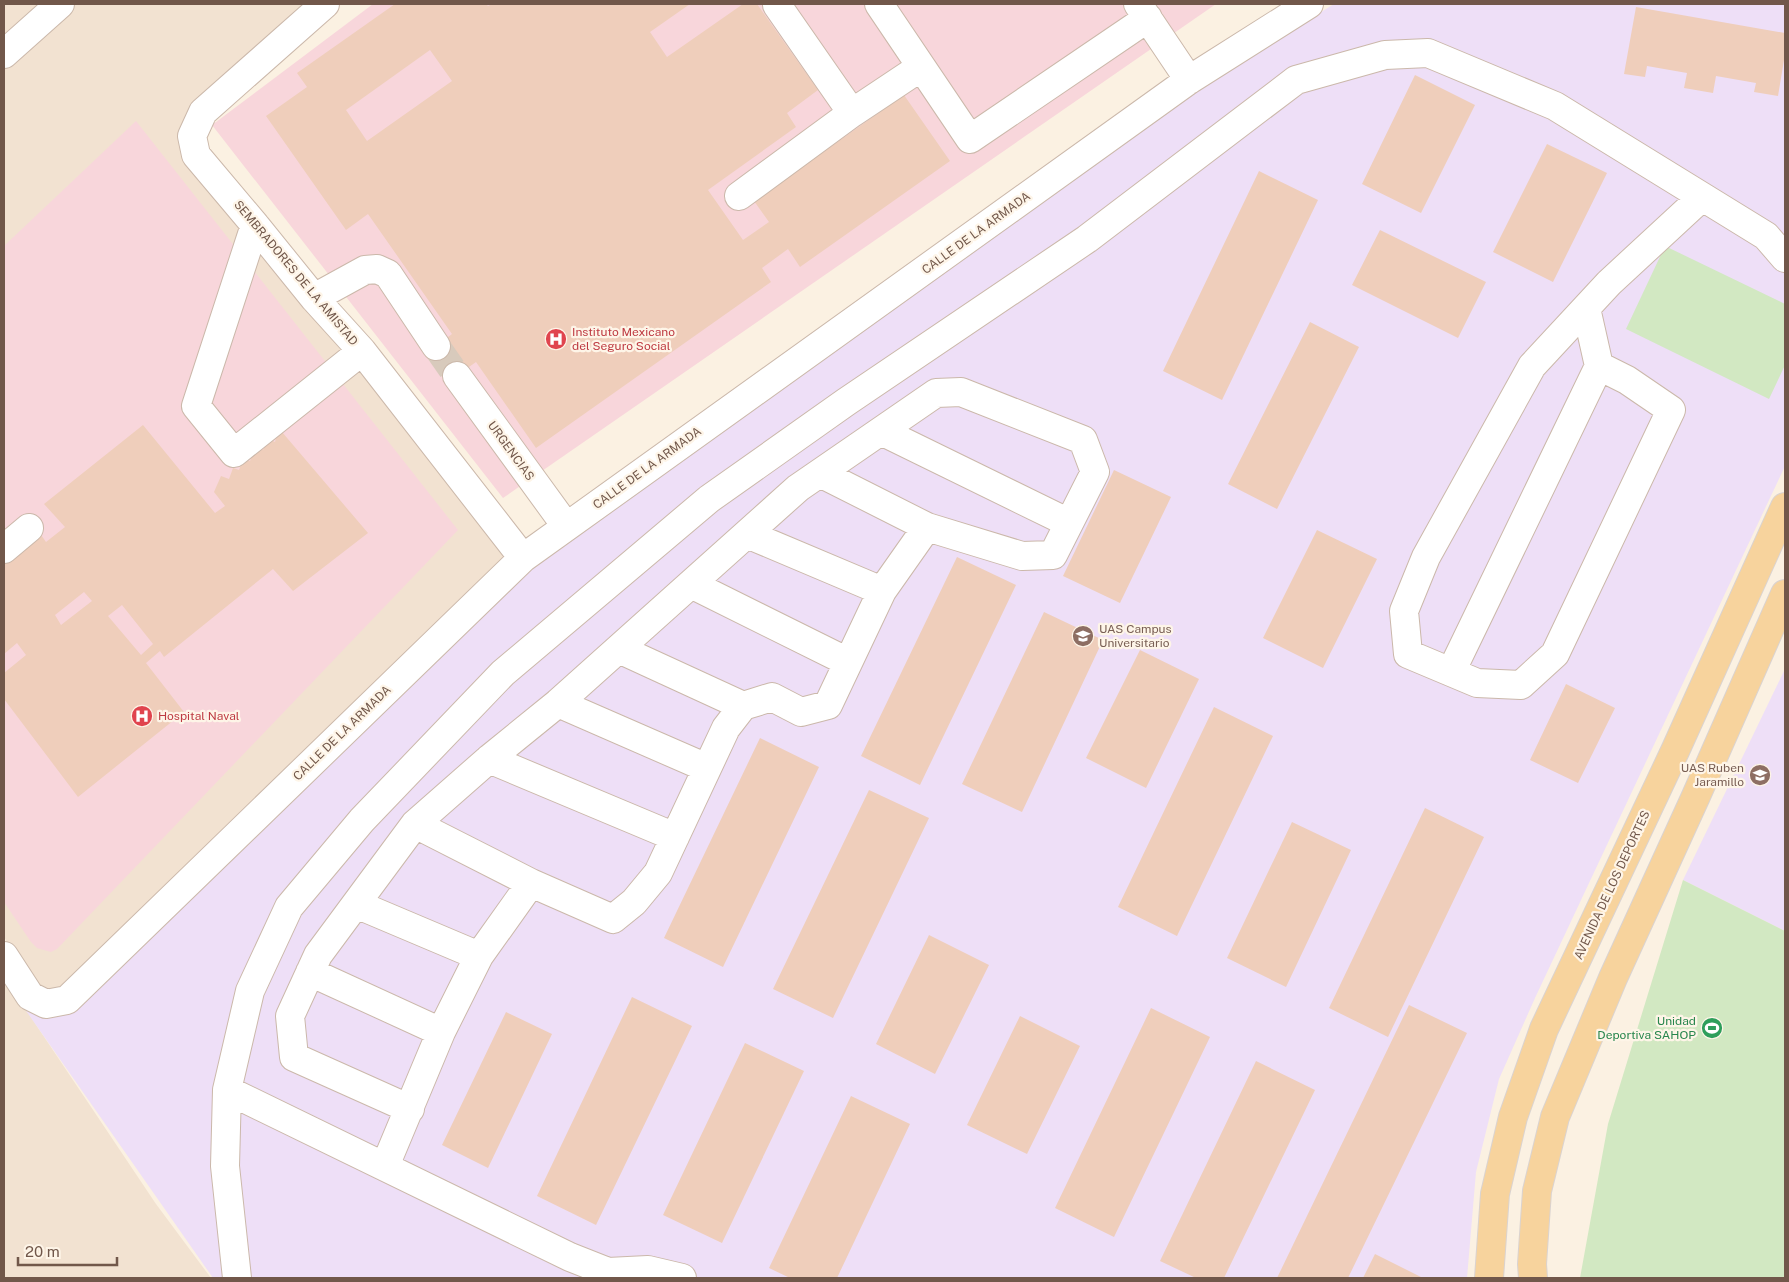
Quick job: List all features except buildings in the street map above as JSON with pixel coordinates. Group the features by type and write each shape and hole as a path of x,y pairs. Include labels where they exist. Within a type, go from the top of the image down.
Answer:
{"main road":[{"name":"AVENIDA DE LOS DEPORTES","path":"1489,1278 1495,1194 1512,1117 1544,1029 1675,751 1785,507"},
{"path":"1533,1278 1532,1264 1537,1191 1555,1117 1612,978 1696,796 1785,594"}],"street":[{"path":"4,54 60,4"},
{"name":"SEMBRADORES DE LA AMISTAD","path":"325,4 204,112 192,136 196,155 314,298 362,351 524,558"},
{"path":"879,4 970,139 1143,11 1189,80"},
{"name":"CALLE DE LA ARMADA","path":"4,956 30,996 46,1004 67,1000 524,558 1189,80 1309,4"},
{"path":"777,5 852,113"},
{"path":"237,1278 224,1166 227,1090 250,991 289,907 362,820 503,673 709,499 846,402 1087,239 1296,80 1384,55 1428,53 1555,106 1702,197 1775,237 1785,258"},
{"path":"739,196 852,113 921,66"},
{"path":"1599,366 1627,380 1671,410 1554,654 1521,685 1478,683 1408,654 1404,610 1426,557 1532,366 1609,284 1702,197"},
{"path":"255,225 196,406 234,453 362,351"},
{"path":"314,298 365,270 377,269 388,274 436,346"},
{"path":"1451,672 1599,366 1586,308"},
{"name":"URGENCIAS","path":"457,376 566,526"},
{"path":"410,1109 294,1056 290,1016 318,955 414,824 489,759 558,703 798,488 936,393 961,392 1083,440 1095,472 1052,555 1022,556 927,527 820,473"},
{"path":"881,431 1069,523"},
{"path":"414,824 532,883 613,919 634,902 658,873 726,728 743,706 772,696 801,712 828,705 882,591 927,527"},
{"path":"4,549 29,528"},
{"path":"747,534 882,591"},
{"path":"691,584 848,662"},
{"path":"619,649 743,706"},
{"path":"558,703 707,768"},
{"path":"489,759 675,837"},
{"path":"385,1166 441,1032 479,956 532,883"},
{"path":"356,904 479,956"},
{"path":"310,972 441,1032"},
{"path":"227,1090 570,1258 608,1272 648,1270 682,1278"}],"shaded area":[{"path":"4,4 44,4 4,40"},
{"name":"Hospital Naval","path":"76,4 308,4 182,132 357,363 509,557 65,986 45,991 36,987 4,937 4,68"},
{"name":"Instituto Mexicano del Seguro Social","path":"373,4 1216,4 503,498 212,125"},
{"name":"UAS Campus Universitario","path":"1334,4 1785,4 1785,466 1535,998 1499,1079 1476,1172 1467,1278 213,1278 22,1005 48,1015 535,561 1213,79"},
{"name":"Hospital Naval","path":"136,121 458,530 57,949 51,952 37,948 31,942 4,902 4,246"},
{"name":"UAS Ruben Jaramillo","path":"1785,669 1785,931 1683,880"},
{"path":"4,977 156,1204 211,1278 4,1278"}],"green space":[{"path":"1665,246 1785,304 1785,365 1769,399 1626,329"},
{"name":"Unidad Deportiva SAHOP","path":"1683,880 1785,931 1785,1278 1580,1278 1608,1124"}],"tunnel":[{"path":"436,346 457,376"}],"place":[{"name":"Instituto Mexicano del Seguro Social","path":"556,339"},
{"name":"UAS Campus Universitario","path":"1083,636"},
{"name":"Hospital Naval","path":"142,716"},
{"name":"UAS Ruben Jaramillo","path":"1760,775"},
{"name":"Unidad Deportiva SAHOP","path":"1712,1028"}]}
